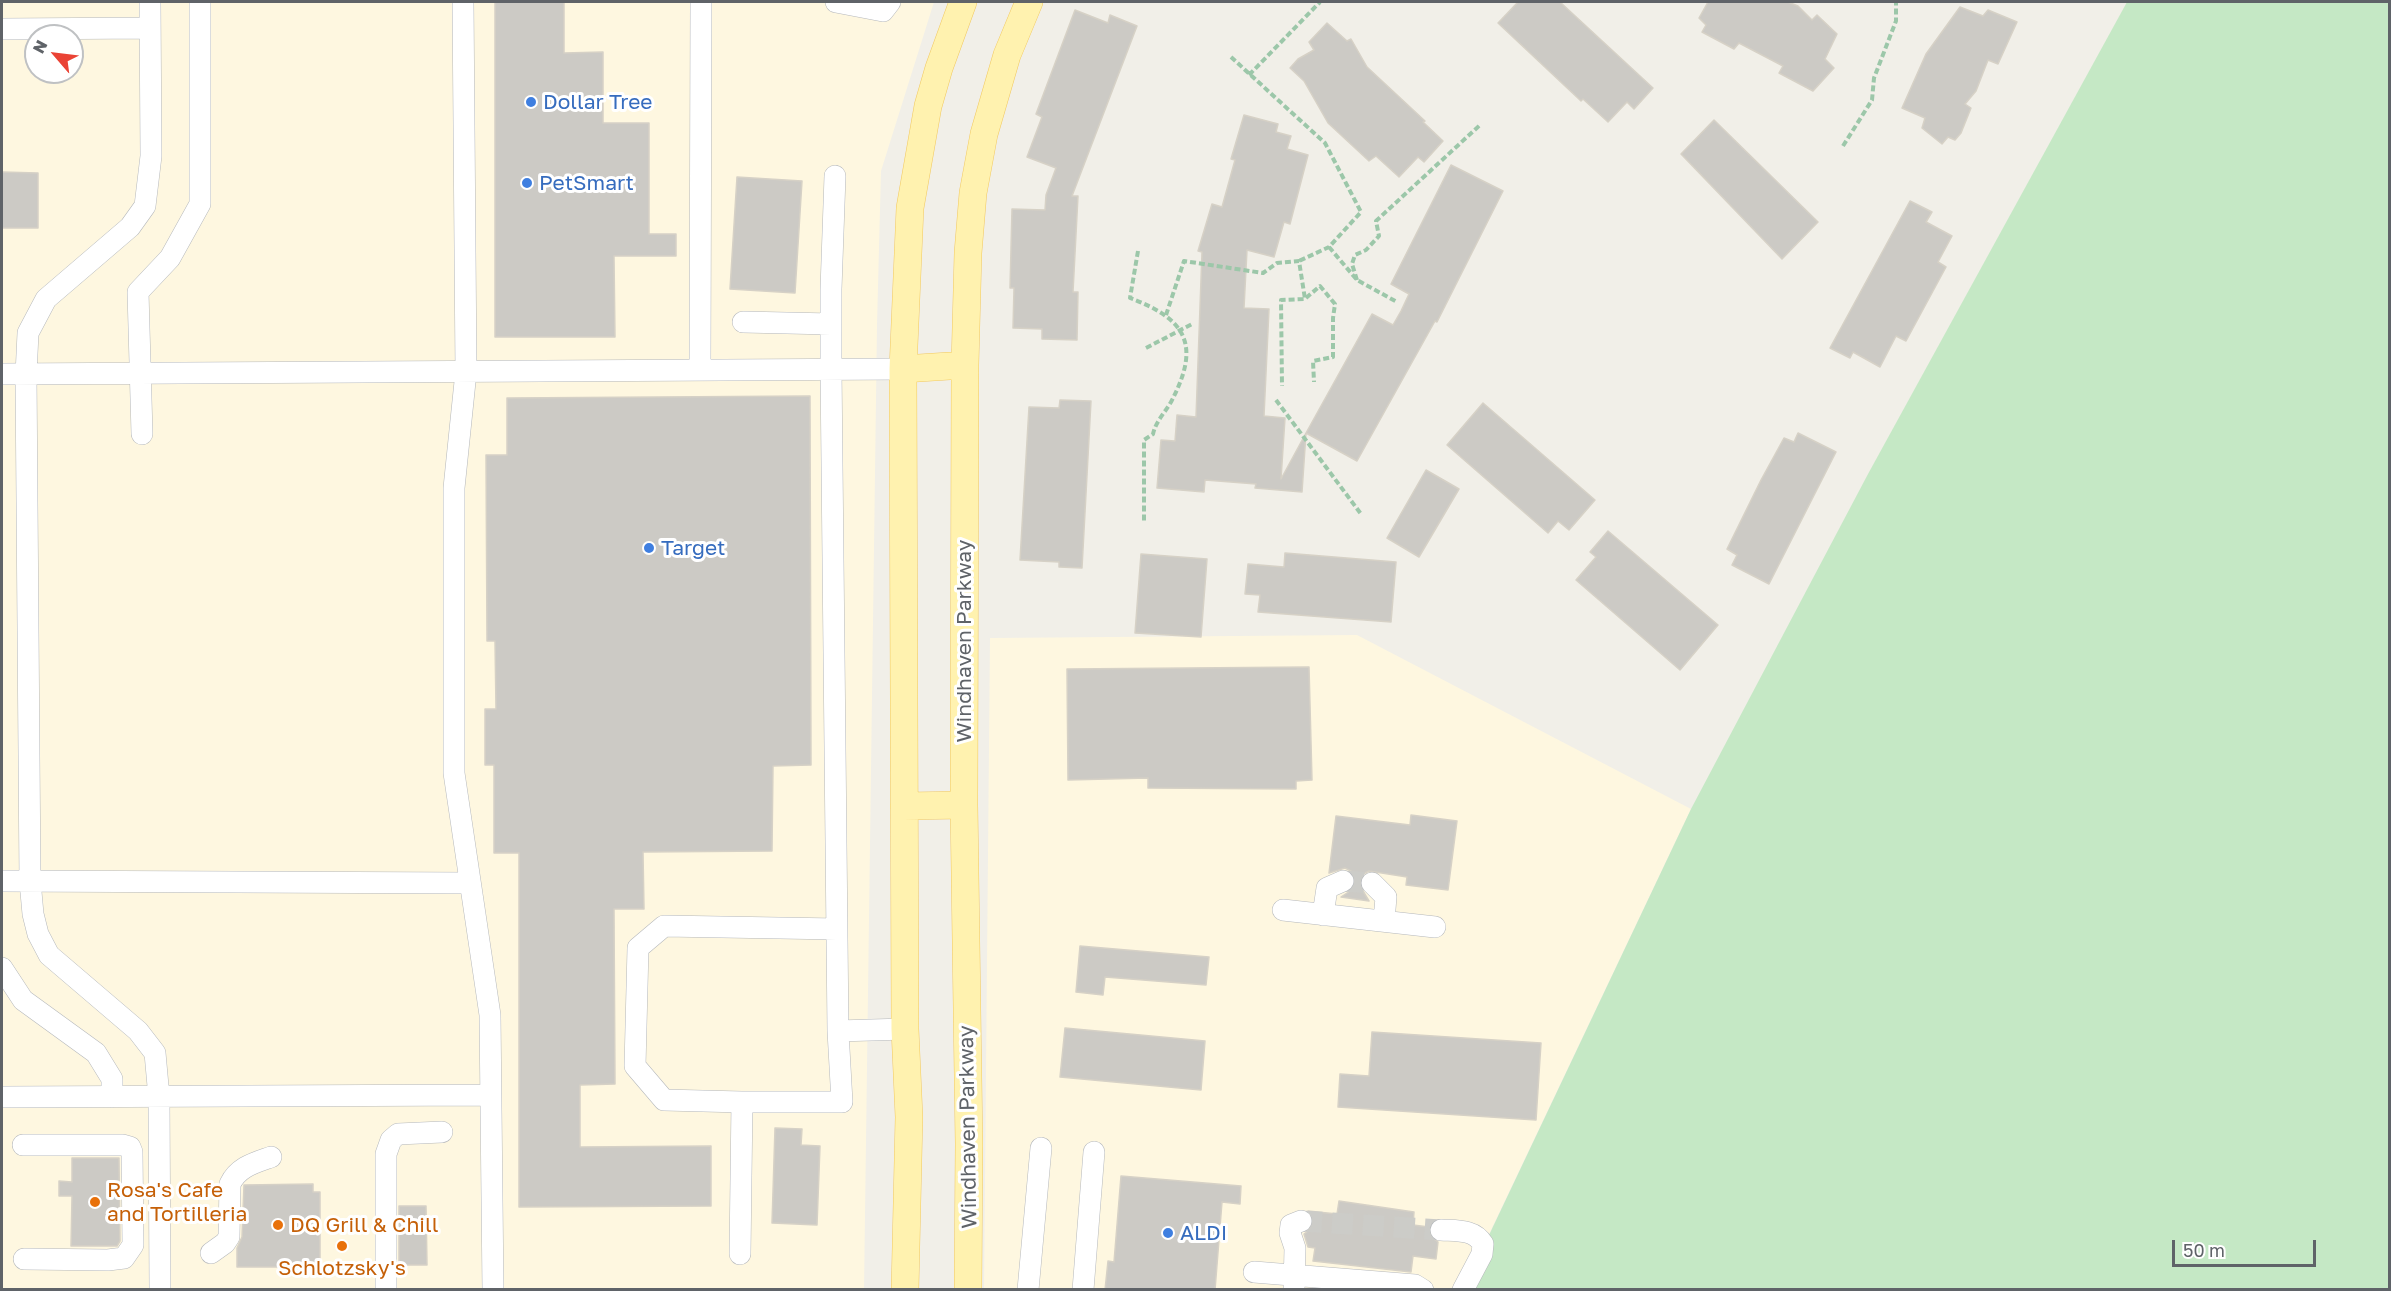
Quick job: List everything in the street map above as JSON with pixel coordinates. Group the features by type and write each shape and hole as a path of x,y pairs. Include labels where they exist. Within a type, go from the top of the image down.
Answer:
{"main road":[{"path":"905,1290 909,1117 905,1029 903,369 910,208 917,163 936,77 963,2"},
{"name":"Windhaven Parkway","path":"968,1290 969,1155 964,805 965,365 968,253 978,165 994,97 1007,55 1029,2"},
{"path":"903,369 965,365"},
{"path":"904,806 964,805"}],"lane":[{"path":"150,2 151,156 145,206 130,227 46,299 28,333 26,375 30,880 33,914 38,934 49,955 138,1031 155,1053 159,1097 160,1290"},
{"path":"141,434 138,292 170,258 200,204 200,2"},
{"path":"463,2 466,372 454,488 454,773 490,1015 493,1290"},
{"path":"700,370 701,2"},
{"path":"836,2 883,11 890,2"},
{"path":"2,29 150,28"},
{"path":"835,176 831,369 837,929 838,1031 842,1102 664,1100 635,1065 638,948 664,926 837,929"},
{"path":"743,322 831,324"},
{"path":"2,374 903,369"},
{"path":"2,880 470,883"},
{"path":"1323,915 1327,888 1343,881"},
{"path":"1372,883 1386,897 1384,921"},
{"path":"1283,910 1435,927"},
{"path":"2,968 23,999 96,1053 112,1079 112,1097"},
{"path":"838,1031 905,1029"},
{"path":"2,1097 491,1095"},
{"path":"740,1254 742,1102"},
{"path":"386,1290 386,1154 388,1145 398,1134 442,1132"},
{"path":"23,1145 123,1144 130,1147 133,1245 124,1258"},
{"path":"1028,1290 1041,1148"},
{"path":"1083,1290 1094,1152"},
{"path":"211,1253 225,1243 229,1236 230,1184 234,1177 252,1164 271,1157"},
{"path":"1295,1282 1294,1248 1290,1233 1291,1225 1301,1221"},
{"path":"1441,1230 1471,1232 1480,1238 1483,1244 1482,1254 1463,1290"},
{"path":"24,1259 160,1260"},
{"path":"1254,1272 1295,1282 1415,1285 1423,1290"}],"path":[{"path":"1249,75 1320,2"},
{"path":"1843,146 1872,100 1874,78 1896,21 1896,2"},
{"path":"1166,315 1184,261 1263,273 1277,263 1299,261 1329,248 1361,212 1325,143 1231,57"},
{"path":"1357,280 1352,264 1355,255 1366,250 1379,236 1376,221 1480,126"},
{"path":"1329,248 1357,280 1397,302"},
{"path":"1138,251 1131,298 1166,315 1185,340 1188,361 1179,386 1166,411 1156,422 1153,434 1144,440 1144,522"},
{"path":"1299,261 1305,299"},
{"path":"1282,386 1281,300 1305,299 1320,286 1335,304 1333,357 1313,361 1314,382"},
{"path":"1146,348 1192,324"},
{"path":"1276,400 1360,514"}],"shaded area":[{"path":"2,2 934,2 881,171 864,1289 2,1290"},
{"path":"1357,635 1691,809 1463,1289 984,1290 990,638"}],"green space":[{"path":"2127,2 2389,2 2389,1289 1463,1290 1691,809 1868,474"}],"building":[{"path":"495,2 564,2 564,53 603,52 603,123 649,123 649,234 676,234 676,256 614,256 615,337 495,337"},
{"path":"1518,2 1560,2 1653,88 1634,109 1627,102 1608,122 1583,99 1581,101 1498,23"},
{"path":"1708,2 1788,2 1798,6 1812,20 1817,15 1837,34 1825,59 1834,68 1813,91 1779,73 1783,66 1739,43 1734,49 1702,32 1706,25 1699,18"},
{"path":"1960,7 1983,16 1988,10 2017,22 1998,64 1988,60 1976,91 1965,104 1971,108 1961,133 1955,140 1948,137 1942,144 1922,128 1925,118 1902,108 1926,54"},
{"path":"1075,10 1108,23 1110,15 1137,26 1072,196 1078,196 1073,292 1078,292 1077,340 1042,339 1042,329 1013,328 1014,288 1010,288 1012,209 1045,210 1046,195 1056,168 1027,157 1042,117 1036,114"},
{"path":"1327,23 1347,41 1351,39 1367,67 1443,141 1424,162 1418,157 1399,177 1376,156 1369,161 1328,123 1304,81 1290,68 1298,59 1314,50 1309,42"},
{"path":"1244,115 1278,124 1276,132 1291,136 1287,149 1308,155 1290,224 1284,222 1274,257 1247,250 1244,308 1269,309 1264,416 1285,418 1281,479 1306,433 1302,492 1255,488 1256,484 1205,480 1204,492 1157,488 1161,440 1175,441 1177,415 1196,417 1202,252 1198,251 1212,204 1222,207 1235,160 1231,159"},
{"path":"1714,120 1818,222 1782,259 1681,154"},
{"path":"1451,165 1503,191 1437,322 1435,321 1357,461 1306,433 1372,314 1393,325 1401,311 1409,294 1391,284"},
{"path":"2,172 38,173 38,228 2,228"},
{"path":"737,177 802,181 795,293 730,289"},
{"path":"1910,201 1932,212 1926,222 1952,236 1938,262 1946,267 1906,341 1896,336 1880,367 1853,352 1850,358 1830,348"},
{"name":"Target","path":"810,396 811,765 773,766 772,851 643,852 644,909 614,909 615,1084 580,1085 580,1147 711,1146 711,1206 519,1207 519,853 494,853 494,765 485,765 485,709 496,709 495,641 487,641 486,455 507,455 507,398"},
{"path":"1060,400 1091,401 1082,568 1059,567 1059,562 1020,560 1029,407 1059,408"},
{"path":"1483,403 1595,500 1569,530 1558,521 1548,533 1447,445"},
{"path":"1798,433 1836,452 1769,584 1732,565 1737,555 1727,549 1784,438 1794,442"},
{"path":"1426,470 1459,489 1419,557 1387,538"},
{"path":"1608,531 1718,625 1680,670 1576,580 1596,557 1590,552"},
{"path":"1285,553 1396,562 1391,622 1258,612 1260,595 1245,594 1248,564 1284,567"},
{"path":"1141,554 1207,559 1201,637 1135,633"},
{"path":"1309,667 1312,780 1296,781 1296,789 1148,788 1148,778 1068,780 1067,669"},
{"path":"1411,815 1457,821 1448,890 1406,885 1407,877 1369,871 1363,874 1360,886 1369,901 1341,897 1353,889 1356,882 1351,871 1345,868 1329,873 1336,816 1410,825"},
{"path":"1080,946 1209,957 1206,985 1105,977 1103,995 1076,992"},
{"path":"1065,1028 1205,1041 1201,1090 1060,1077"},
{"path":"1372,1032 1541,1043 1536,1120 1338,1107 1340,1074 1369,1076"},
{"path":"775,1128 802,1129 801,1145 820,1146 817,1225 772,1223"},
{"path":"72,1158 119,1158 120,1241 117,1246 71,1246 72,1196 59,1196 59,1181 72,1182"},
{"name":"ALDI","path":"1121,1176 1241,1186 1240,1204 1222,1202 1215,1290 1105,1290 1108,1261 1114,1262"},
{"name":"DQ Grill & Chill","path":"313,1184 313,1192 320,1192 320,1267 237,1267 237,1248 242,1237 244,1185"},
{"path":"1339,1201 1414,1212 1413,1225 1429,1227 1430,1236 1438,1242 1436,1259 1413,1256 1411,1272 1313,1261 1315,1248 1308,1247 1304,1234 1311,1229 1313,1223 1313,1216 1308,1211 1337,1214"},
{"path":"399,1206 426,1206 427,1265 399,1265"}],"tunnel":[{"path":"1343,881 1372,883"},
{"path":"1301,1221 1441,1230"}],"place":[{"name":"Dollar Tree","path":"531,102"},
{"name":"PetSmart","path":"527,183"},
{"name":"Target","path":"649,548"},
{"name":"Rosa's Cafe and Tortilleria","path":"95,1202"},
{"name":"DQ Grill & Chill","path":"278,1225"},
{"name":"ALDI","path":"1168,1233"},
{"name":"Schlotzsky's","path":"342,1246"}]}
